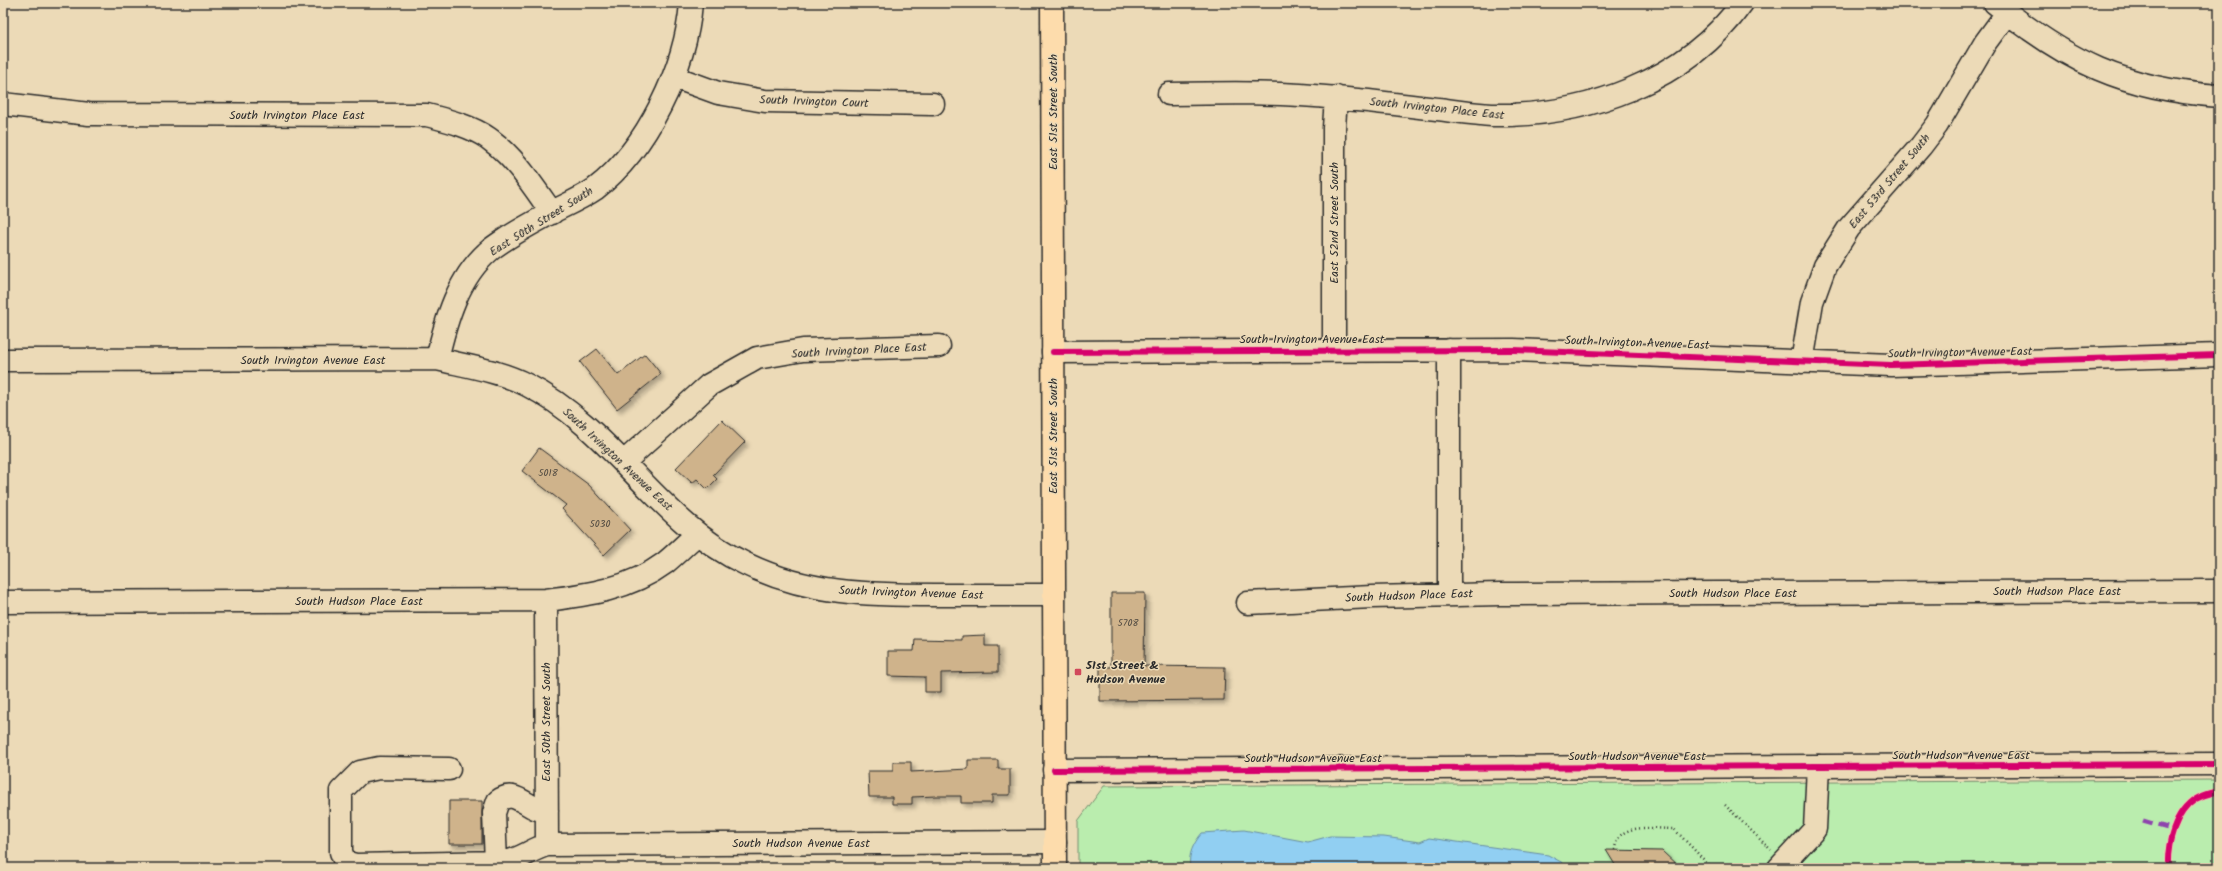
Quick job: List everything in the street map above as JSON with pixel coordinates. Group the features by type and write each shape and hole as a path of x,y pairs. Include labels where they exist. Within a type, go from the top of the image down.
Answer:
{"main road":[{"name":"East 51st Street South","path":"1052,3 1055,868"}],"street":[{"name":"East 50th Street South","path":"438,359 444,329 453,301 472,270 490,250 594,189 622,164 653,119 674,77 689,26 691,3"},
{"name":"South Irvington Place East","path":"1169,94 1248,93 1336,98 1491,115 1536,114 1570,109 1621,94 1670,68 1689,56 1715,33 1742,3"},
{"path":"2001,8 2065,54 2112,76 2172,92 2219,96"},
{"name":"East 53rd Street South","path":"1802,362 1809,313 1825,266 1849,228 1921,146 1936,125 1984,43 2001,8"},
{"name":"South Irvington Court","path":"674,77 718,93 765,101 933,104"},
{"name":"East 52nd Street South","path":"1334,349 1334,128 1336,98"},
{"name":"South Irvington Place East","path":"3,104 89,114 427,115 450,121 487,137 516,162 552,213"},
{"name":"South Irvington Place East","path":"624,462 709,385 757,358 804,350 939,346"},
{"name":"South Irvington Avenue East","path":"1053,352 1334,349 1605,352 1802,362 1928,365 2219,355"},
{"path":"1449,350 1449,595"},
{"name":"South Irvington Avenue East","path":"3,360 438,359 484,369 527,385 562,406 624,462 697,534 745,564 776,577 847,593 895,595 1053,595"},
{"name":"South Hudson Place East","path":"3,602 546,600 586,595 626,585 664,564 697,534"},
{"name":"South Hudson Place East","path":"1248,603 1449,595 2219,591"},
{"name":"East 50th Street South","path":"546,600 547,844"},
{"name":"South Hudson Avenue East","path":"1054,770 2219,764"},
{"path":"1781,866 1814,829 1818,766"},
{"path":"449,769 379,768 360,772 341,791 341,852 345,862 356,865 496,863 514,861 536,848 547,844"},
{"path":"496,863 494,813 498,801 506,796 517,796 536,809 547,811"},
{"name":"South Hudson Avenue East","path":"547,844 1055,842"}],"path":[{"path":"2168,868 2167,854 2177,818 2196,799 2219,791"},
{"path":"1725,805 1781,866"},
{"path":"1615,850 1615,843 1626,830 1633,828 1674,829 1712,868"}],"green space":[{"path":"2219,780 2219,868 1078,868 1078,821 1104,786"}],"water":[{"path":"1244,830 1308,842 1330,836 1384,837 1420,842 1429,838 1548,855 1563,863 1565,868 1190,868 1192,849 1202,833"}],"building":[{"path":"597,349 618,375 645,354 661,374 617,409 580,362"},
{"path":"722,420 745,442 713,475 717,479 707,489 697,479 692,483 676,468"},
{"path":"539,448 589,485 630,530 604,555 562,509 566,505 522,471"},
{"path":"1111,593 1145,593 1144,666 1225,667 1224,700 1100,701 1100,667 1111,667"},
{"path":"985,635 985,646 998,646 998,672 941,673 941,692 925,692 925,677 888,676 888,651 914,651 915,639 962,640 962,636"},
{"path":"968,760 998,760 998,769 1010,769 1010,795 992,795 992,803 961,803 961,796 936,796 912,797 912,804 892,804 892,797 869,797 868,771 893,771 893,762 911,762 911,772 968,769"},
{"path":"449,801 482,801 482,844 449,844"},
{"path":"1606,850 1662,851 1680,868 1617,868"}],"marked path":[{"path":"2143,821 2174,830"}],"cycle path":[{"path":"1053,352 1513,350 1891,365 2219,355"},
{"path":"1054,770 2219,764"},
{"path":"2168,868 2169,849 2173,830 2182,812 2196,799 2219,791"}],"place":[{"name":"51st Street & Hudson Avenue","path":"1078,672"}]}
